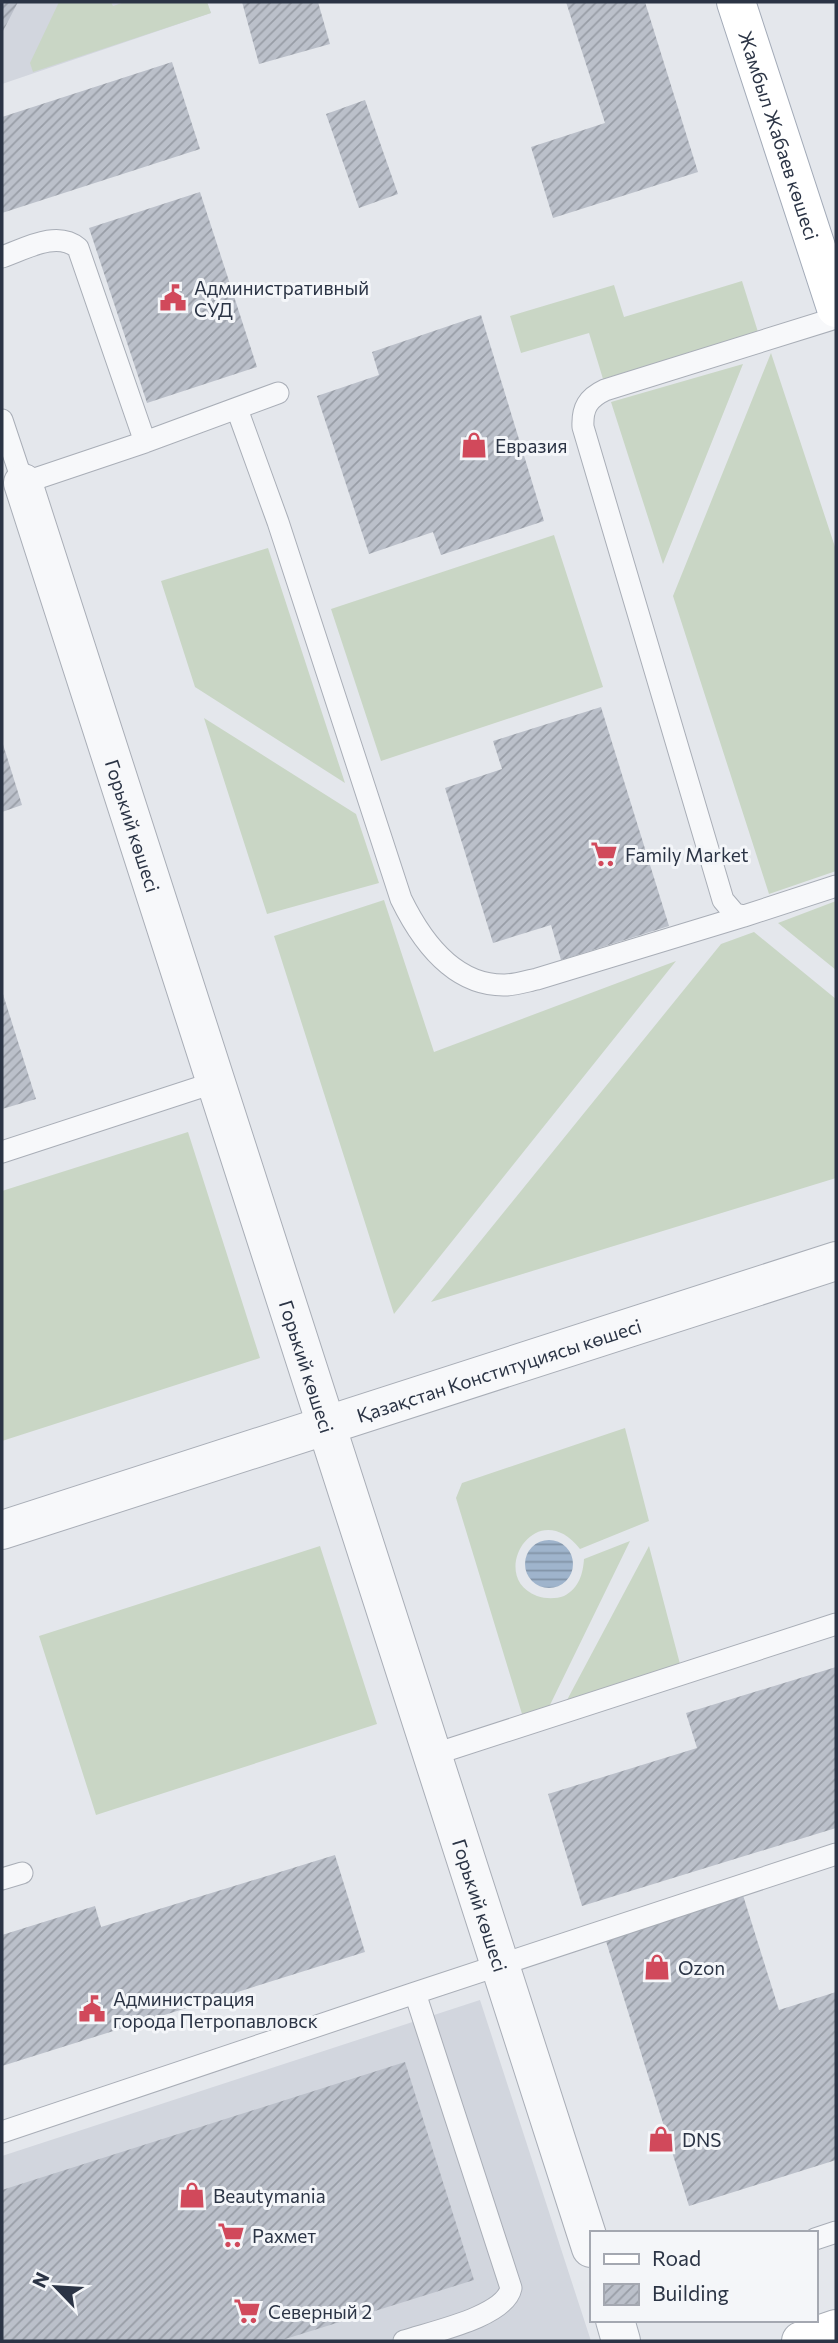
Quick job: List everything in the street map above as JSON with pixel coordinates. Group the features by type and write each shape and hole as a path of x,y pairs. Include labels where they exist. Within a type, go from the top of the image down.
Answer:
{"main road":[{"name":"Жамбыл Жабаев көшесі","path":"736,2 836,308"},
{"path":"802,2341 836,2329"}],"street":[{"name":"Горький көшесі","path":"23,483 590,2245"},
{"name":"Қазақстан Конституциясы көшесі","path":"2,1530 836,1261"},
{"path":"615,2322 621,2341"}],"lane":[{"path":"2,257 53,240 71,242 78,248 145,442"},
{"path":"744,916 735,914 723,900 583,427 583,415 586,405 594,395 605,390 836,318"},
{"path":"2,420 23,483 278,393"},
{"path":"237,409 278,522 388,864 418,933 439,957 468,977 504,985 537,979 836,886"},
{"path":"2,1152 216,1082"},
{"path":"432,1755 836,1624"},
{"path":"2,2132 836,1854"},
{"path":"2,1879 22,1873"},
{"path":"404,2341 492,2311 509,2297 511,2288 415,1993"},
{"path":"817,2238 836,2232"}],"shaded area":[{"path":"2,2 207,2 211,13 2,84"},
{"name":"Рахмет","path":"480,2000 591,2341 2,2341 2,2156"}],"green space":[{"path":"59,2 111,2 113,6 125,2 207,2 211,13 33,72 30,63"},
{"path":"742,281 758,332 603,379 589,333 521,353 510,316 614,285 624,317"},
{"path":"771,353 836,550 836,871 769,894 673,596"},
{"path":"743,364 663,564 611,402"},
{"path":"554,535 603,687 381,761 331,609"},
{"path":"268,548 345,783 195,687 161,581"},
{"path":"204,718 356,814 379,883 267,914"},
{"path":"384,900 434,1052 676,961 394,1314 274,936"},
{"path":"836,901 836,970 778,923"},
{"path":"754,932 836,999 836,1178 431,1302 721,944"},
{"path":"188,1132 260,1358 2,1441 2,1191"},
{"path":"625,1428 649,1521 580,1549 563,1534 548,1530 534,1534 523,1544 517,1558 516,1573 522,1586 537,1596 558,1598 577,1585 584,1559 630,1541 549,1707 522,1714 456,1498 462,1483"},
{"path":"320,1546 377,1724 96,1815 39,1636"},
{"path":"649,1546 680,1664 567,1700"}],"water":[{"path":"549,1540 566,1547 573,1564 566,1581 549,1588 532,1581 525,1564 532,1547"}],"building":[{"path":"2,2 18,2 2,33"},
{"path":"242,2 318,2 330,44 259,64"},
{"path":"566,2 645,2 698,172 553,218 531,147 605,123"},
{"path":"172,62 200,149 2,213 2,117"},
{"path":"365,100 398,194 359,208 326,114"},
{"name":"Административный СУД","path":"200,192 257,367 147,403 89,228"},
{"path":"481,315 544,521 441,555 433,532 369,554 317,396 379,375 372,352"},
{"name":"Family Мarket","path":"601,707 669,926 561,960 551,925 493,943 445,788 502,769 493,741"},
{"path":"2,741 22,805 2,812"},
{"path":"2,991 36,1099 2,1109"},
{"path":"836,1667 836,1828 582,1906 548,1794 697,1748 686,1713"},
{"name":"Администрация города Петропавловск","path":"335,1855 365,1952 2,2066 2,1935 95,1906 101,1927"},
{"path":"742,1892 779,2010 836,1992 836,2160 689,2206 604,1935"},
{"name":"Рахмет","path":"405,2062 474,2280 279,2341 2,2341 2,2190"}],"place":[{"name":"Административный СУД","path":"173,298"},
{"name":"Евразия","path":"474,445"},
{"name":"Family Мarket","path":"604,854"},
{"name":"Ozon","path":"657,1967"},
{"name":"Администрация города Петропавловск","path":"92,2009"},
{"name":"DNS","path":"661,2139"},
{"name":"Beautymania","path":"192,2195"},
{"name":"Рахмет","path":"231,2235"},
{"name":"Северный 2","path":"247,2311"}]}
